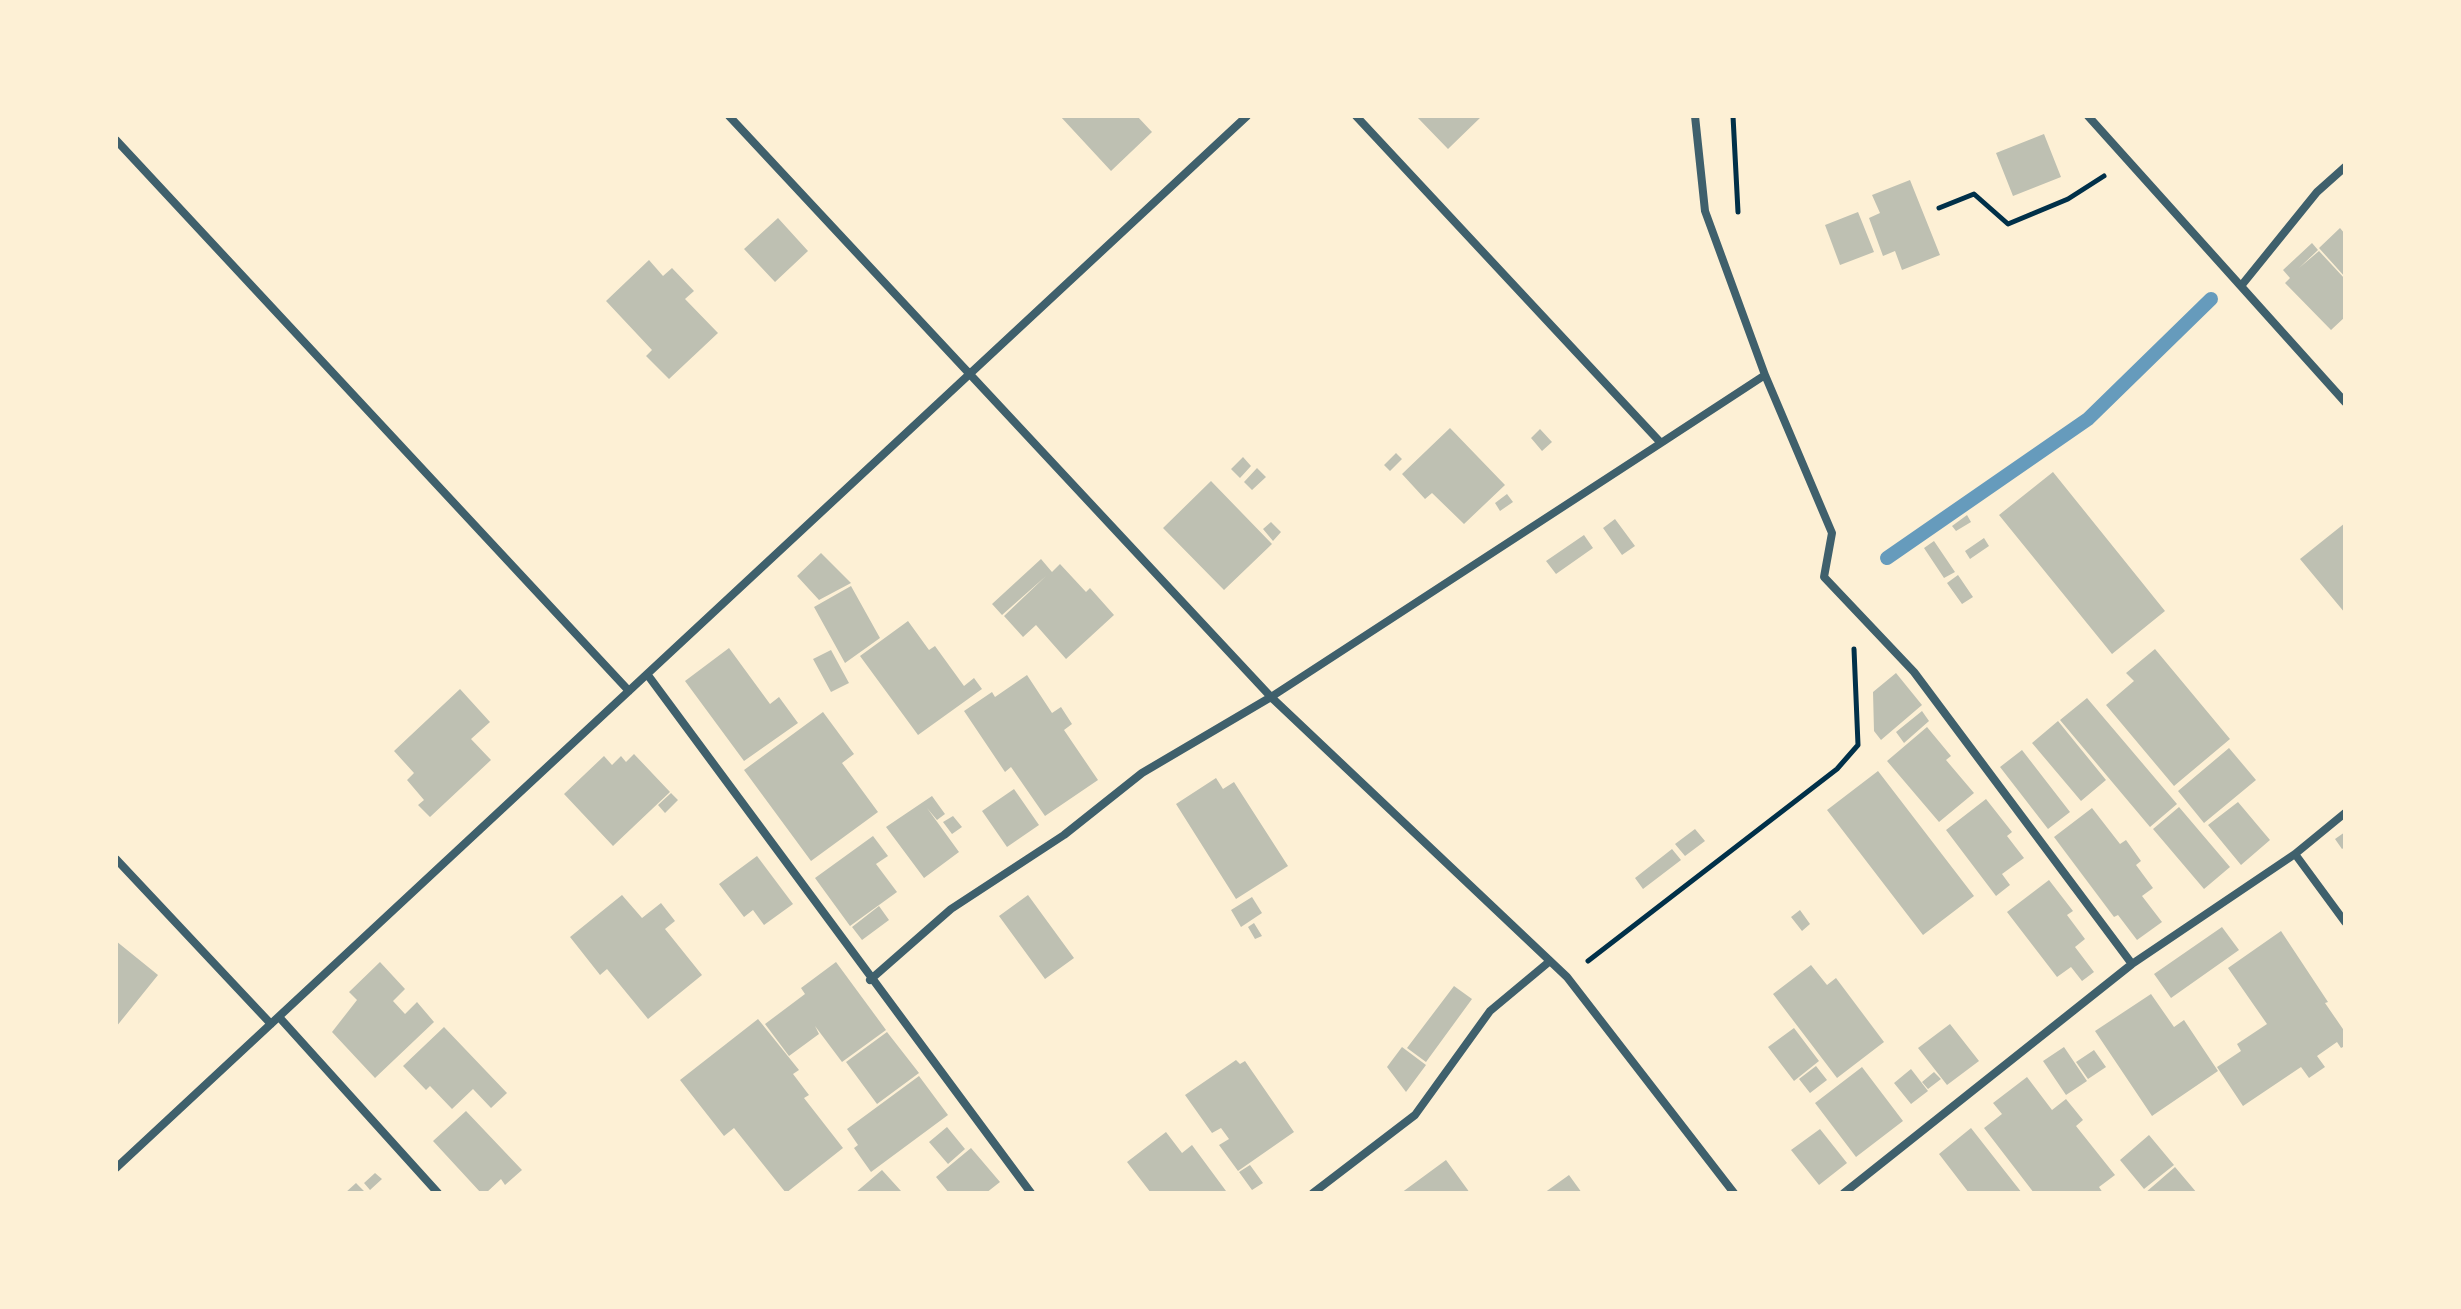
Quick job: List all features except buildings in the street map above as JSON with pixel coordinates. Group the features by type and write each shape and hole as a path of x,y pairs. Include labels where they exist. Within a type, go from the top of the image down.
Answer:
{"street":[{"path":"729,116 1271,697 1567,977 1734,1193"},
{"path":"116,1168 1247,116"},
{"path":"1356,116 1661,443"},
{"path":"1695,116 1705,211 1765,375 1832,533 1824,577 1914,672 2132,964"},
{"path":"2088,116 2345,402"},
{"path":"116,140 629,691"},
{"path":"2241,286 2317,192 2345,167"},
{"path":"870,980 951,909 1064,835 1142,773 1271,697 1765,375"},
{"path":"647,674 870,980 1031,1193"},
{"path":"1844,1193 2132,964 2295,854 2345,813"},
{"path":"2295,854 2345,922"},
{"path":"116,859 271,1024"},
{"path":"1313,1193 1415,1115 1490,1011 1550,961"},
{"path":"279,1017 438,1193"}],"path":[{"path":"1733,116 1739,222"},
{"path":"1939,208 1974,194 2008,224 2068,199 2127,160"},
{"path":"1567,977 1837,769 1858,745 1853,607"}],"waterway":[{"path":"1887,558 2088,419 2211,299"}]}
